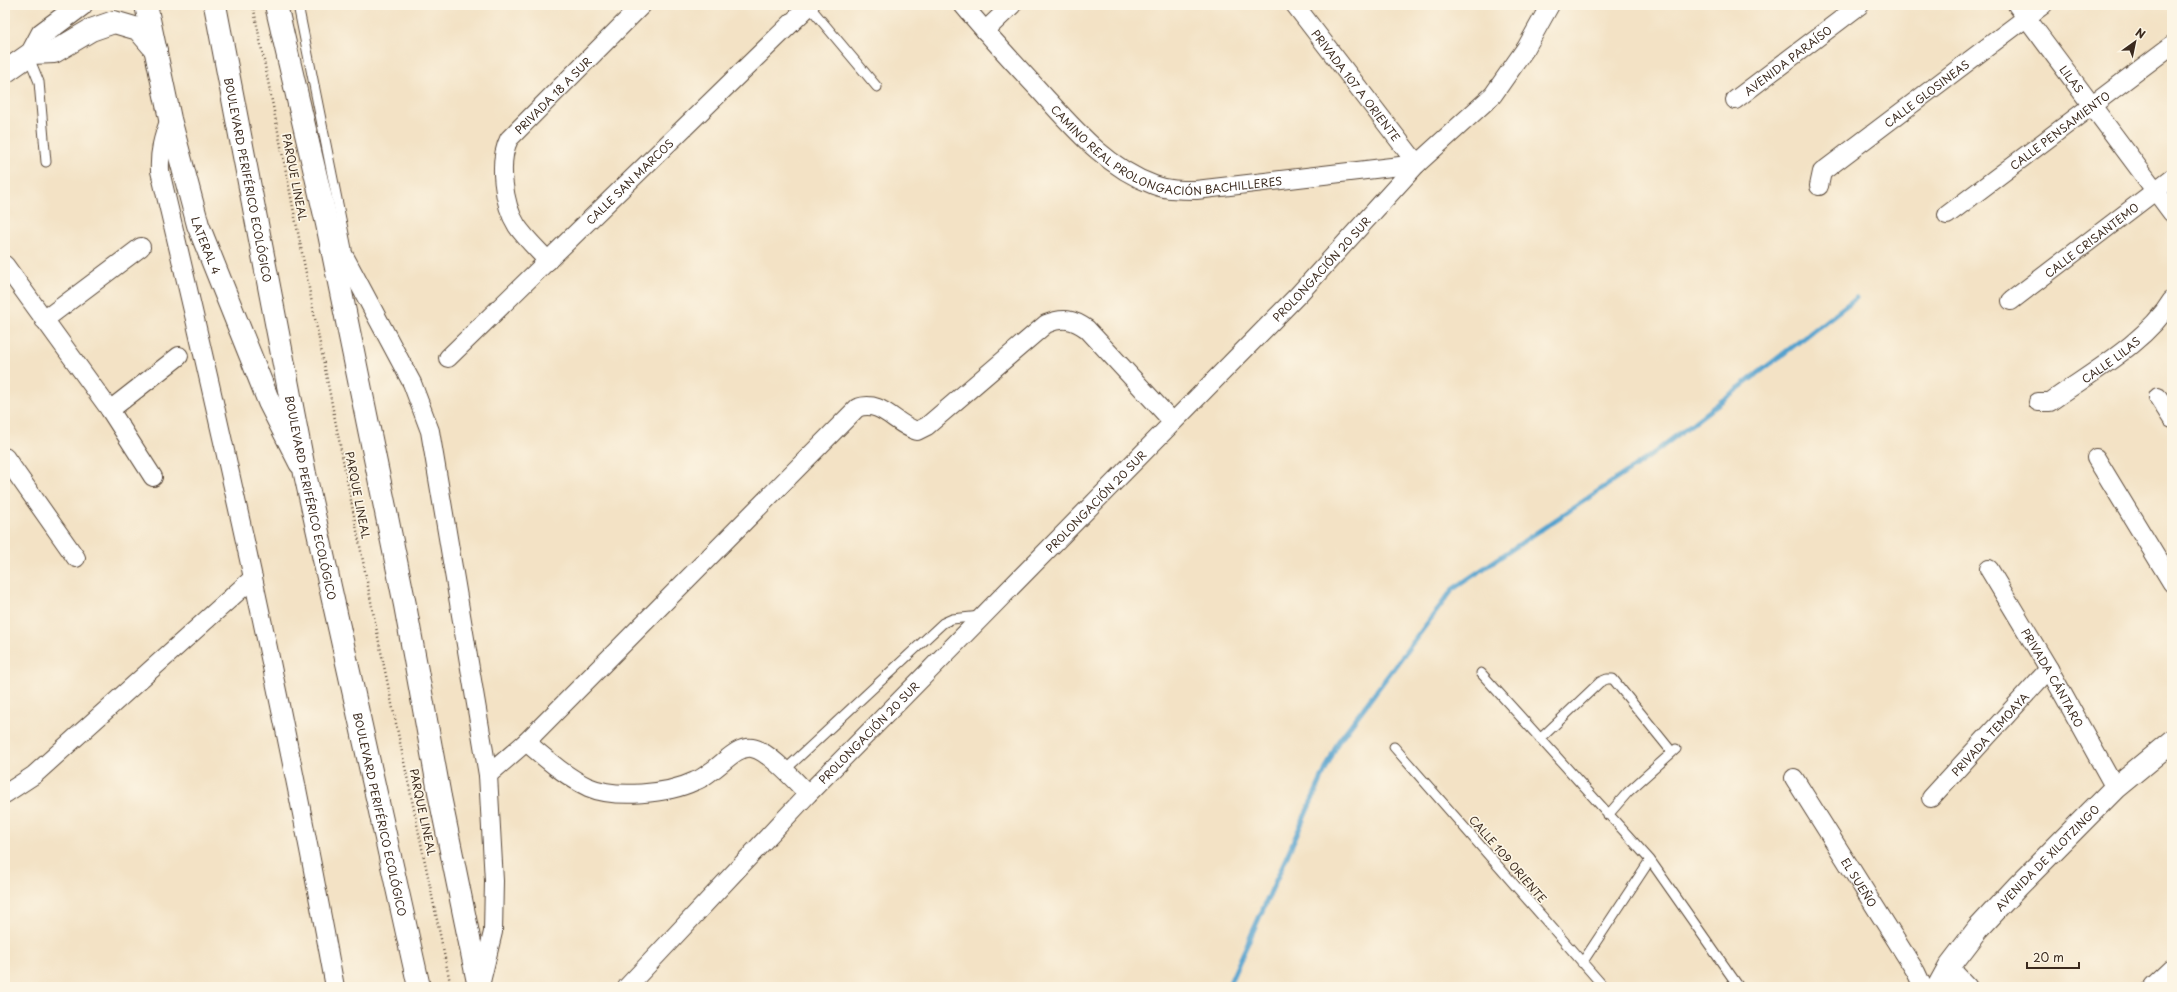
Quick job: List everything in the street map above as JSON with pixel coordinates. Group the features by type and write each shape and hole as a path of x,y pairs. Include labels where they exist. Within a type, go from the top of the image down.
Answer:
{"main road":[{"path":"5,72 30,54 42,34 81,5"},
{"path":"91,5 104,25"},
{"name":"LATERAL 4","path":"146,5 170,119 198,225 270,402 305,474"},
{"name":"BOULEVARD PERIFÉRICO ECOLÓGICO","path":"215,5 305,474 419,987"},
{"path":"276,5 327,224 405,605 440,797 479,987"},
{"path":"30,54 54,52 91,30 114,22 138,30 156,51"},
{"name":"AVENIDA DE XILOTZINGO","path":"1938,987 1949,967 1983,924 2115,788 2172,741"}],"street":[{"name":"PRIVADA 18 A SUR","path":"548,261 518,227 512,217 502,172 504,148 509,138 642,5"},
{"name":"CAMINO REAL PROLONGACIÓN BACHILLERES","path":"963,5 1081,136 1097,151 1130,174 1155,185 1175,190 1196,190 1417,164"},
{"path":"985,31 1012,5"},
{"name":"PRIVADA 107 A ORIENTE","path":"1295,5 1417,164"},
{"name":"PROLONGACIÓN 20 SUR","path":"627,987 808,794 1298,295 1417,164 1493,95 1526,48 1550,5"},
{"name":"AVENIDA PARAÍSO","path":"1735,100 1860,5"},
{"name":"CALLE GLOSINEAS","path":"1819,186 1822,172 2022,11 2043,5"},
{"name":"CALLE SAN MARCOS","path":"448,358 810,6"},
{"name":"LILAS","path":"2022,11 2156,191"},
{"name":"CALLE PENSAMIENTO","path":"1947,215 2172,45"},
{"path":"170,119 162,140 159,154 160,171 216,403 306,826 335,987"},
{"name":"CALLE CRISANTEMO","path":"2011,301 2172,178"},
{"path":"2156,191 2172,213"},
{"path":"327,224 412,383 430,431 488,775 494,882 493,932 479,987"},
{"path":"44,320 141,247"},
{"path":"5,265 110,410 153,477"},
{"name":"CALLE LILAS","path":"2038,402 2050,402 2142,336 2157,322 2172,300"},
{"path":"488,775 526,742 857,408 867,404 876,405 907,428 917,431 927,426 1046,324 1066,318 1075,320 1087,329 1173,422"},
{"path":"110,410 179,356"},
{"path":"2158,397 2172,419"},
{"path":"5,457 76,558"},
{"path":"2096,458 2172,583"},
{"name":"PRIVADA CÁNTARO","path":"1989,569 2049,669 2115,788"},
{"path":"5,794 34,774 253,578"},
{"name":"PRIVADA TEMOAYA","path":"1931,798 2049,669"},
{"path":"526,742 555,766 588,787 606,793 657,792 677,788 695,781 740,750 751,748 763,753 808,794"},
{"name":"EL SUEÑO","path":"1794,778 1916,972 1923,987"},
{"path":"1949,967 1968,987"},
{"path":"2153,987 2172,969"}],"lane":[{"path":"298,5 351,268"},
{"path":"810,6 877,87"},
{"path":"30,54 39,82 46,162"},
{"path":"784,772 943,623 952,619 982,616"},
{"path":"1481,674 1650,860 1739,987"},
{"path":"1540,739 1600,682 1607,679 1613,679 1674,751 1628,792 1608,815"},
{"name":"CALLE 109 ORIENTE","path":"1394,747 1604,987"},
{"path":"1582,963 1650,860"}],"path":[{"name":"PARQUE LINEAL","path":"253,5 378,634 451,987"}],"waterway":[{"path":"1228,987 1338,742 1453,589 1646,459 1856,298"}]}
